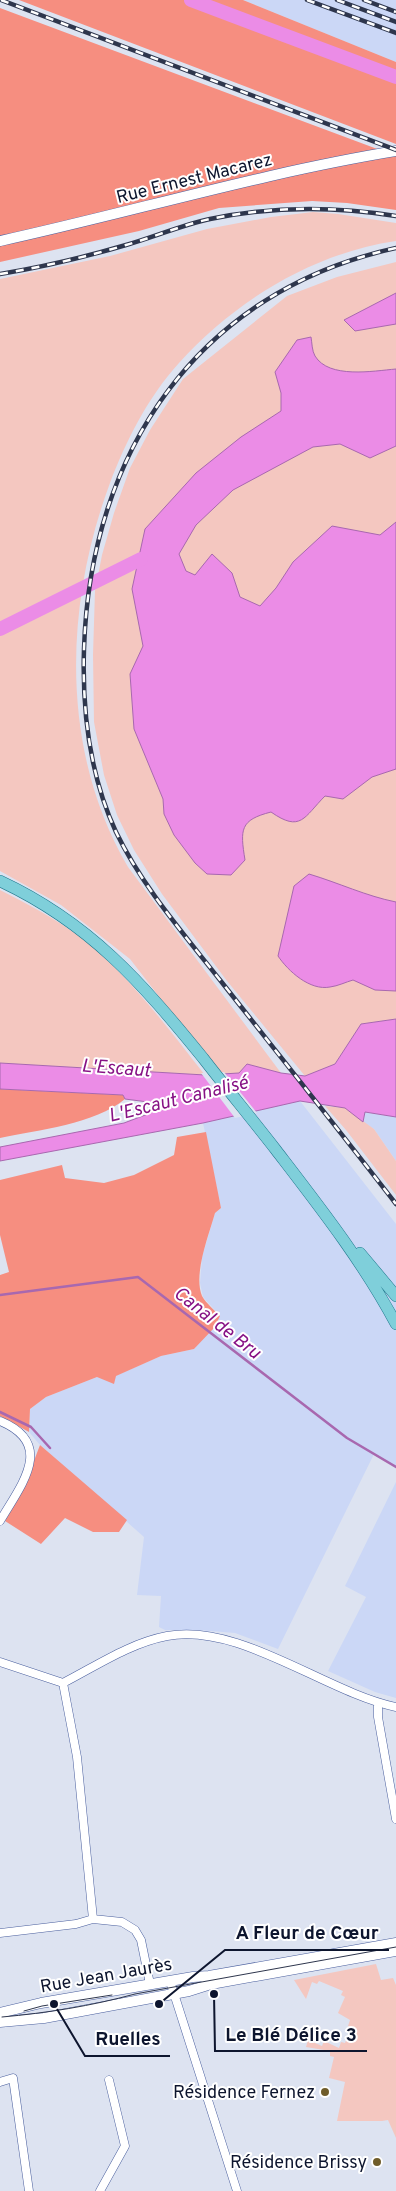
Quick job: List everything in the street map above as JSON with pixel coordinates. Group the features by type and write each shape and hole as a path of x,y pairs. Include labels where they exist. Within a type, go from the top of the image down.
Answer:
{"main road":[{"name":"Rue Ernest Macarez","path":"0,240 83,223 307,166 396,151"},
{"path":"0,881 56,912 100,944 137,979 260,1130 328,1219 368,1275 396,1324"},
{"path":"328,1219 381,1276 396,1296"},
{"name":"Rue Jean Jaurès","path":"0,2013 41,2003 396,1943"},
{"name":"Rue Jean Jaurès","path":"0,2022 44,2018 174,1994 208,1985 396,1951"}],"street":[{"path":"0,1421 20,1432 29,1442 31,1451 30,1462 24,1478 0,1521"},
{"path":"0,1662 63,1683 148,1641 174,1635 193,1634 218,1638 260,1652 378,1703 396,1707"},
{"path":"63,1683 77,1757 93,1919"},
{"path":"378,1703 378,1717 396,1818"},
{"path":"0,1933 76,1924 93,1919 122,1922 137,1933 142,1944 150,1984"},
{"path":"170,1981 237,2191"},
{"path":"0,2082 13,2078 29,2191"},
{"path":"100,2191 125,2146 109,2080"}],"shaded area":[{"path":"19,0 243,0 396,62 396,144"},
{"path":"243,0 396,0 396,62"},
{"path":"0,8 396,156 396,210 347,203 312,201 219,208 139,231 0,262"},
{"path":"313,212 396,223 396,241 365,247 335,256 277,283 225,319 201,340 168,376 139,420 123,451 110,483 95,530 84,579 78,628 76,678 80,727 90,775 106,822 128,867 281,1073 247,1064 239,1073 219,1074 130,959 61,905 0,871 0,279 110,256 207,229 271,217"},
{"path":"396,262 396,1019 361,1024 335,1064 305,1076 227,981 162,894 134,850 117,815 104,775 94,722 93,655 95,591 102,555 130,468 150,430 183,379 287,296 337,277"},
{"path":"0,890 58,922 95,949 145,1000 205,1075 0,1063"},
{"path":"0,1089 123,1095 125,1099 113,1108 98,1115 66,1125 0,1138"},
{"path":"300,1101 396,1224 396,1466 374,1454 278,1649 235,1633 165,1630 159,1627 161,1596 137,1595 144,1537 40,1445 29,1432 30,1409 46,1397 97,1377 115,1376 161,1356 194,1349 220,1316 203,1297 200,1283 202,1257 215,1213 221,1208 203,1123"},
{"path":"325,1106 345,1108 374,1129 396,1161 396,1195 346,1130"},
{"path":"364,1112 396,1117 396,1161 374,1129 363,1122"},
{"path":"206,1132 221,1208 215,1213 199,1277 202,1296 220,1316 214,1328 194,1349 161,1356 116,1376 114,1384 97,1377 46,1397 30,1409 29,1432 0,1416 0,1275 9,1272 0,1235 0,1180 62,1165 65,1178 104,1183 134,1175 174,1155 177,1137"},
{"path":"40,1445 127,1520 119,1532 93,1532 65,1518 41,1544 5,1521 24,1487"},
{"path":"396,1482 396,1698 375,1692 328,1671 366,1597 345,1586"},
{"path":"376,1964 381,1980 393,1978 396,1985 396,2138 388,2120 337,2121 345,2082 329,2078 334,2057 330,2056 330,2051 306,2047 308,2040 322,2046 324,2041 339,2048 341,2042 345,2043 351,2028 348,2026 350,2020 338,2013 345,1997 341,1995 343,1991 319,1981 317,1984 312,1982 306,1999 294,1980"}],"water":[{"path":"396,293 396,324 355,331 344,320"},
{"path":"311,337 315,356 330,368 352,372 396,369 396,446 370,458 340,444 313,447 233,490 196,525 179,554 186,571 195,575 212,554 232,573 240,597 260,606 276,588 293,562 332,526 380,535 396,522 396,769 372,777 343,799 325,796 307,816 296,822 281,818 271,812 253,819 244,827 245,860 231,875 207,874 195,863 174,835 164,814 163,799 134,729 130,674 143,646 132,589 145,529 196,473 241,437 281,411 281,393 275,372 297,340"},
{"path":"309,874 396,902 396,991 375,990 353,980 330,987 315,986 300,979 282,962 278,956 294,886"},
{"name":"L'Escaut Canalisé","path":"396,1019 396,1117 365,1112 363,1122 345,1108 300,1101 203,1123 0,1161 0,1147 124,1123 148,1114 152,1105 148,1102 125,1099 123,1095 0,1089 0,1063 205,1075 239,1073 247,1064 281,1073 305,1076 335,1064 361,1024"}],"pier":[{"path":"224,1072 257,1113 235,1118 201,1073"}],"waterway":[{"path":"191,0 396,77"},
{"path":"0,629 141,559"},
{"name":"Canal de Bru","path":"0,1295 138,1277 347,1438 396,1467"},
{"name":"Canal de Bru","path":"0,1412 31,1427 50,1448"}],"tram line":[{"path":"2,2017 69,2009 135,1994 396,1947"},
{"path":"24,2011 42,2006 112,1995"}],"railway":[{"path":"1,0 396,150"},
{"path":"307,0 396,33"},
{"path":"337,0 396,22"},
{"path":"364,0 396,12"},
{"path":"0,274 79,258 210,219 233,215 280,210 326,209 396,216"},
{"path":"396,248 326,269 265,301 212,342 168,391 133,447 107,509 91,577 84,649 86,719 94,766 107,811 126,852 178,927 396,1204"}],"place":[{"name":"Le Blé Délice 3","path":"214,1994"},
{"name":"Ruelles","path":"54,2004"},
{"name":"A Fleur de Cœur","path":"159,2004"},
{"name":"Résidence Fernez","path":"325,2092"},
{"name":"Résidence Brissy","path":"377,2162"}],"water label":[{"name":"L'Escaut","path":"116,1067"}]}
